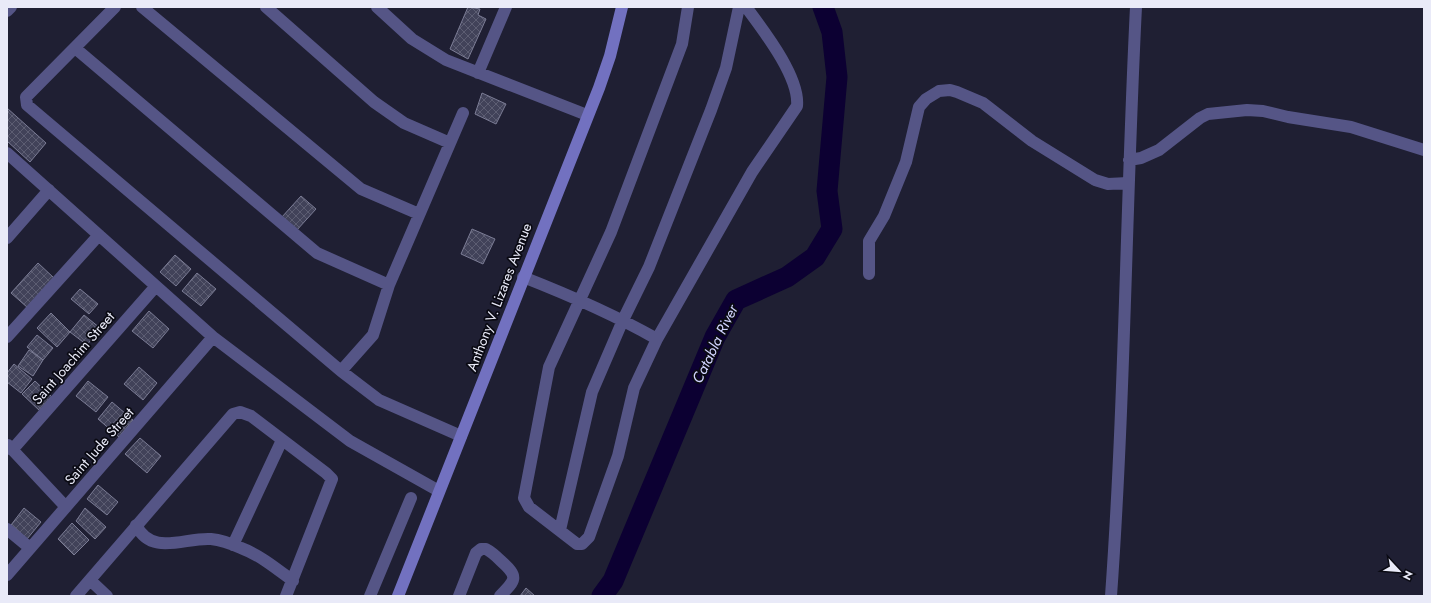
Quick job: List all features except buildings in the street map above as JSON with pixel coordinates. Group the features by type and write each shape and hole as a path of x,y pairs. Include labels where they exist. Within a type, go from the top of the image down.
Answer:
{"main road":[{"name":"Anthony V. Lizares Avenue","path":"398,596 610,56 622,7"}],"street":[{"path":"7,11 11,7"},
{"path":"115,7 26,97 27,105 341,371 380,400 461,436"},
{"path":"142,7 361,189 419,214"},
{"path":"266,7 374,102 404,123 450,143"},
{"path":"377,7 412,39 446,60 587,115"},
{"path":"478,73 505,7"},
{"path":"688,7 682,44 671,77 611,232 549,368 524,498 529,507 577,544 582,544 588,537 618,456 634,388 657,339 752,172 797,106 797,94 786,67 768,37 746,7"},
{"path":"560,530 592,392 622,320 649,268 726,68 739,7"},
{"path":"1111,596 1118,495 1128,183 1136,7"},
{"path":"75,48 317,253 390,284"},
{"path":"869,274 869,241 884,216 906,162 919,107 926,99 939,91 950,90 983,103 1032,141 1095,180 1108,184 1128,183"},
{"path":"1129,160 1141,158 1159,150 1200,118 1208,114 1247,110 1288,118 1351,127 1424,150"},
{"path":"341,371 373,335 390,284 463,113"},
{"path":"7,153 213,337 350,441 440,491"},
{"path":"7,238 49,190"},
{"path":"7,337 99,235"},
{"path":"523,277 580,299 657,339"},
{"name":"Saint Joachim Street","path":"10,447 156,286"},
{"name":"Saint Jude Street","path":"7,575 213,337"},
{"path":"76,596 233,414 240,412 246,413 332,479 286,596"},
{"path":"233,545 282,440"},
{"path":"10,447 66,507"},
{"path":"370,596 411,498"},
{"path":"136,526 141,535 155,543 211,539 242,548 266,561 293,581"},
{"path":"7,529 30,548"},
{"path":"459,596 476,553 481,549 486,549 513,571 514,577 512,583 500,596"},
{"path":"90,580 107,596"}],"waterway":[{"name":"Catabla River","path":"602,596 613,581 715,337 736,300 787,277 815,257 832,229 827,191 837,77 832,32 823,7"}]}
